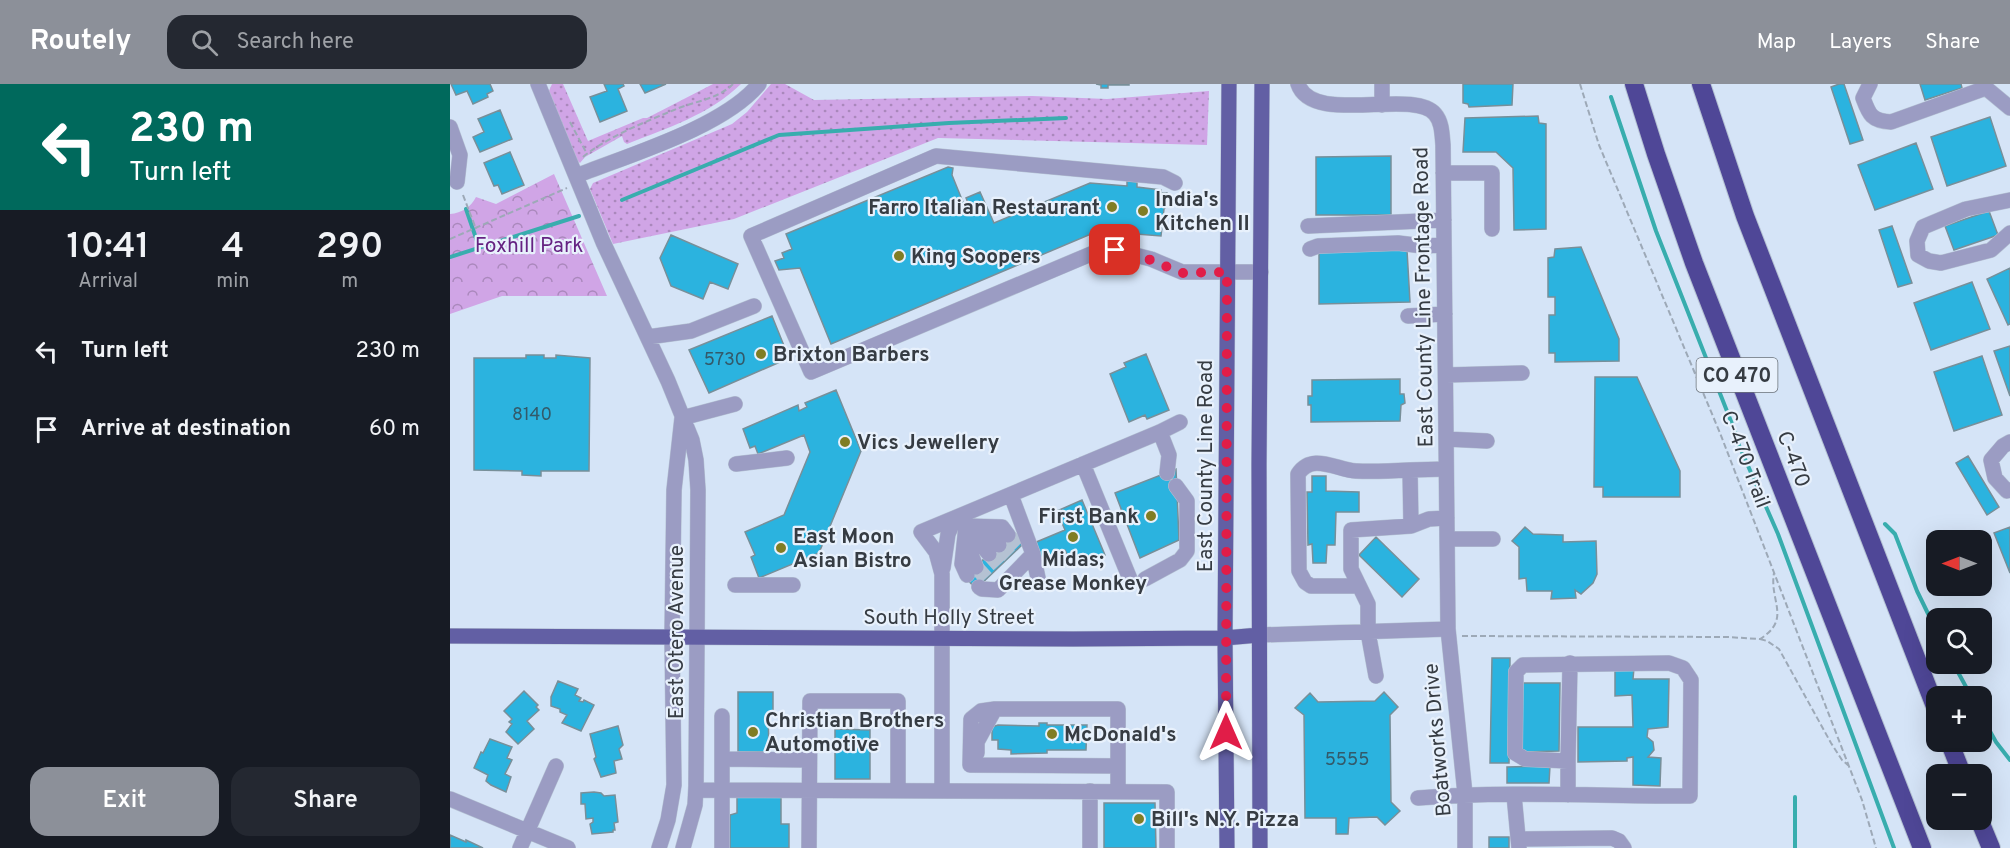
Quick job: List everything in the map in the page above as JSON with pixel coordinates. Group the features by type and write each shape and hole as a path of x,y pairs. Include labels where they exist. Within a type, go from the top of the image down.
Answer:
{"highway":[{"name":"C-470","path":"1634,84 1694,263 1922,848"},
{"name":"C-470","path":"1701,84 1744,216 1927,686"},
{"path":"1984,830 1991,848"}],"main road":[{"name":"East County Line Road","path":"1227,848 1225,638 1229,84"},
{"path":"1260,848 1262,84"},
{"name":"South Holly Street","path":"450,636 1225,638 1259,635"}],"street":[{"name":"East Otero Avenue","path":"538,84 603,242 668,381 681,418 692,440 696,460 696,790 695,805 684,848"},
{"path":"576,176 708,123 733,108 759,84"},
{"name":"East County Line Frontage Road","path":"1298,84 1303,94 1310,99 1327,104 1406,105 1427,108 1433,111 1440,124 1443,145 1448,629"},
{"path":"1382,84 1382,105"},
{"path":"1870,84 1863,98 1869,114 1880,122 1890,122 1986,86 2010,108"},
{"path":"450,127 460,155 457,182"},
{"path":"1175,183 1162,177 936,156 752,236 811,372 1098,251 1115,250 1151,260 1182,273 1261,272"},
{"path":"1443,173 1492,173 1492,229"},
{"path":"2010,200 1966,209 1923,227 1917,241 1918,255 1929,261 1941,263 1991,250 2010,233"},
{"path":"1308,226 1444,220"},
{"path":"1310,249 1318,246 1398,243 1423,246 1444,244"},
{"path":"648,337 691,331 754,306"},
{"path":"1408,315 1445,314"},
{"path":"1446,375 1522,373"},
{"path":"681,418 735,404"},
{"name":"East Otero Avenue","path":"659,848 668,820 674,785 672,637 674,490 681,418"},
{"path":"942,790 942,574 948,534 1011,495 1180,422"},
{"path":"1160,432 1169,455 1167,472"},
{"path":"1446,439 1487,441"},
{"path":"2010,442 2003,446 1991,460 1995,478 2007,490 2010,490"},
{"path":"736,464 787,458"},
{"path":"1083,464 1137,579 1180,560 1187,551 1187,501 1176,486"},
{"path":"1359,586 1311,586 1305,582 1299,571 1298,474 1302,468 1310,464 1335,466 1353,471 1446,469"},
{"path":"1410,470 1411,526"},
{"path":"983,583 982,590 998,590 1016,564 1011,495"},
{"path":"1376,676 1368,632 1368,604 1351,569 1351,530 1411,526 1429,519 1447,518"},
{"path":"942,574 936,552 921,532 963,525 1002,527 999,544 963,525"},
{"path":"963,525 971,571"},
{"path":"1447,539 1493,538"},
{"path":"1016,564 1038,578"},
{"path":"735,585 793,585"},
{"name":"South Holly Street","path":"1259,635 1448,629"},
{"name":"Boatworks Drive","path":"1448,629 1465,794 1465,848"},
{"path":"1568,795 1570,663"},
{"path":"1418,798 1465,794 1690,796 1690,680 1683,668 1669,663 1523,665 1516,672 1515,753 1525,759 1568,761"},
{"path":"809,848 810,701 898,701 898,790"},
{"path":"1118,766 970,765 970,718 981,711 995,709 1118,709 1118,766 1118,792"},
{"path":"722,716 722,848"},
{"path":"722,759 809,760"},
{"path":"520,848 556,766"},
{"path":"696,790 1167,792 1167,848"},
{"path":"1090,791 1090,848"},
{"path":"1514,795 1519,843 1612,838 1619,841 1624,848"},
{"path":"450,799 568,848"}],"path":[{"path":"587,154 639,125 674,110 718,96 733,84"},
{"name":"C-470 Trail","path":"1580,84 1603,155 1701,386 1850,767 1876,848"},
{"path":"457,182 474,230"},
{"path":"450,239 565,189"},
{"path":"1760,639 1771,631 1778,618 1774,573"},
{"path":"1448,629 1464,637 1727,637 1767,641 1779,649 1831,743 1842,760 1850,767"}],"green space":[{"path":"552,84 563,84 588,141 647,118 713,84 741,84 729,95 687,120 627,144 622,136 585,157 580,163 575,159 548,93"},
{"path":"771,84 785,84 814,100 1032,96 1107,99 1209,91 1207,145 938,138 734,219 613,244 590,189 593,183 732,124 747,112"},
{"name":"Foxhill Park","path":"554,174 607,296 502,296 450,314 450,214 466,209 476,197 496,204"}],"building":[{"path":"451,84 490,84 493,91 487,94 488,97 473,104 467,91 456,95"},
{"path":"604,84 623,84 624,86 618,89 627,111 600,122 590,97 607,91"},
{"path":"640,84 666,84 645,93"},
{"path":"1096,84 1129,85 1108,85 1108,88 1101,88 1101,85"},
{"path":"1463,84 1513,84 1512,105 1469,107 1468,104 1463,103"},
{"path":"1844,84 1863,140 1850,144 1831,87"},
{"path":"1920,84 1961,84 1962,88 1925,100"},
{"path":"500,110 512,139 480,152 473,137 484,132 478,119"},
{"path":"1538,116 1539,123 1546,124 1546,229 1514,230 1513,168 1496,152 1463,152 1465,118"},
{"path":"1990,117 2006,166 1947,186 1931,137"},
{"path":"1916,143 1933,189 1875,210 1858,165"},
{"path":"510,152 524,185 502,194 498,185 494,186 484,163"},
{"path":"1391,156 1391,215 1316,215 1316,157"},
{"path":"948,167 953,168 952,175 965,207 969,205 966,198 980,192 994,223 1090,183 1127,186 1127,181 1137,182 1137,187 1161,190 1161,193 1167,193 1167,200 1172,200 1164,209 1161,236 1098,231 831,344 800,268 779,270 775,261 784,258 782,253 792,249 786,234"},
{"path":"1989,211 1998,235 1954,250 1945,226"},
{"path":"1892,226 1912,283 1898,287 1879,230"},
{"path":"671,235 738,264 728,289 710,282 703,299 671,286 660,258"},
{"path":"1581,247 1619,339 1619,361 1555,362 1555,353 1549,353 1549,315 1555,315 1555,297 1548,297 1548,258 1554,257 1555,249"},
{"path":"1407,250 1410,302 1319,304 1319,252"},
{"path":"2010,268 2010,324 2008,325 1987,279"},
{"path":"1972,282 1990,329 1931,350 1914,303"},
{"path":"772,316 789,358 709,393 689,350"},
{"path":"2010,346 2010,396 1994,351"},
{"path":"1146,354 1169,410 1147,419 1145,415 1129,422 1110,374 1126,367 1124,363"},
{"path":"526,355 544,355 544,358 556,358 556,355 590,358 589,471 541,471 541,476 522,475 522,471 474,470 474,358 526,358"},
{"path":"1982,356 2002,415 1954,431 1934,372"},
{"path":"1595,377 1637,377 1680,471 1680,497 1603,497 1603,487 1594,487"},
{"path":"1400,379 1400,394 1404,394 1405,403 1401,405 1400,421 1311,422 1311,405 1308,405 1308,396 1312,396 1312,380"},
{"path":"836,390 861,451 819,553 759,578 751,557 755,555 745,532 784,515 810,452 804,435 758,454 755,446 750,448 743,429 798,405 799,411 807,407 805,403"},
{"path":"1968,456 1999,507 1987,515 1956,463"},
{"name":"First Bank","path":"1176,469 1179,540 1140,558 1115,493"},
{"path":"1312,476 1326,476 1326,491 1359,492 1359,512 1336,512 1335,545 1327,545 1326,563 1313,563 1312,544 1308,545 1307,492 1312,492"},
{"name":"Midas; Grease Monkey","path":"1082,500 1105,555 1081,565 1077,555 1069,559 1065,550 1041,560 1034,543 1065,530 1057,511"},
{"path":"1525,527 1533,534 1563,535 1563,542 1596,541 1597,574 1593,583 1581,594 1575,590 1576,598 1551,599 1552,591 1527,591 1526,578 1519,579 1519,547 1512,541"},
{"path":"2010,527 2010,573 1994,533"},
{"path":"1011,533 1022,545 976,589 965,577"},
{"path":"1376,537 1419,579 1402,597 1359,555"},
{"path":"1492,658 1510,658 1509,763 1490,763"},
{"path":"1615,668 1634,668 1633,679 1669,679 1668,727 1648,729 1647,737 1653,742 1654,750 1648,757 1661,758 1660,786 1633,785 1633,757 1627,758 1627,761 1578,762 1578,727 1633,727 1632,695 1615,696"},
{"path":"558,681 578,689 575,695 581,698 579,701 584,700 594,705 581,731 562,723 567,715 551,706 551,697"},
{"path":"1522,683 1560,683 1559,751 1522,752"},
{"path":"524,691 538,705 536,707 539,710 527,721 534,729 518,744 506,732 512,724 509,722 512,719 504,711"},
{"name":"Christian Brothers Automotive","path":"738,692 773,692 773,712 768,712 769,752 738,752"},
{"path":"1384,692 1398,707 1390,715 1391,802 1400,811 1385,825 1377,817 1349,818 1348,834 1336,834 1336,818 1305,818 1304,715 1295,708 1310,693 1318,702 1375,701"},
{"path":"1039,723 1087,725 1086,750 1047,750 1047,753 1011,754 1011,750 998,749 998,740 992,740 992,727 998,725 1039,726"},
{"path":"618,726 623,745 619,749 622,759 614,761 616,773 601,777 594,759 596,757 590,734"},
{"path":"835,729 870,730 870,779 835,779"},
{"path":"490,739 512,747 507,758 512,760 505,774 511,777 506,792 491,785 486,781 488,775 474,768"},
{"path":"1550,766 1549,783 1507,783 1507,767"},
{"path":"594,792 604,796 615,795 618,822 614,823 613,832 592,834 590,824 593,818 586,819 585,804 581,804 581,793"},
{"path":"737,797 781,797 781,824 789,824 789,848 730,848 730,815 737,813"},
{"path":"1104,803 1155,803 1156,848 1104,848"},
{"path":"450,835 466,842 466,840 483,848 450,848"},
{"path":"1489,837 1509,837 1509,848 1489,848"}],"waterway":[{"path":"1611,97 1656,231 1736,434"},
{"path":"622,200 779,135 949,123 1066,118"},
{"path":"466,209 478,248"},
{"path":"450,257 579,216"},
{"path":"1734,434 1778,534 1894,848"},
{"path":"1885,524 1895,534 1926,609"},
{"path":"1959,674 1966,686"},
{"path":"1992,735 2010,760"},
{"path":"1795,797 1795,848"}],"tunnel":[{"path":"1008,535 1020,547"},
{"path":"999,545 1010,556"},
{"path":"989,554 1000,566"},
{"path":"976,567 987,579"}],"place":[{"name":"Farro Italian Restaurant","path":"1112,207"},
{"name":"India's Kitchen II","path":"1143,211"},
{"name":"King Soopers","path":"899,256"},
{"name":"Brixton Barbers","path":"761,354"},
{"name":"Vics Jewellery","path":"845,442"},
{"name":"First Bank","path":"1151,516"},
{"name":"Midas; Grease Monkey","path":"1073,537"},
{"name":"East Moon Asian Bistro","path":"781,548"},
{"name":"Christian Brothers Automotive","path":"753,732"},
{"name":"McDonald's","path":"1052,734"},
{"name":"Bill's N.Y. Pizza","path":"1139,819"}],"route":[{"path":"1115,250 1151,260 1182,273 1227,272 1226,732"}]}
